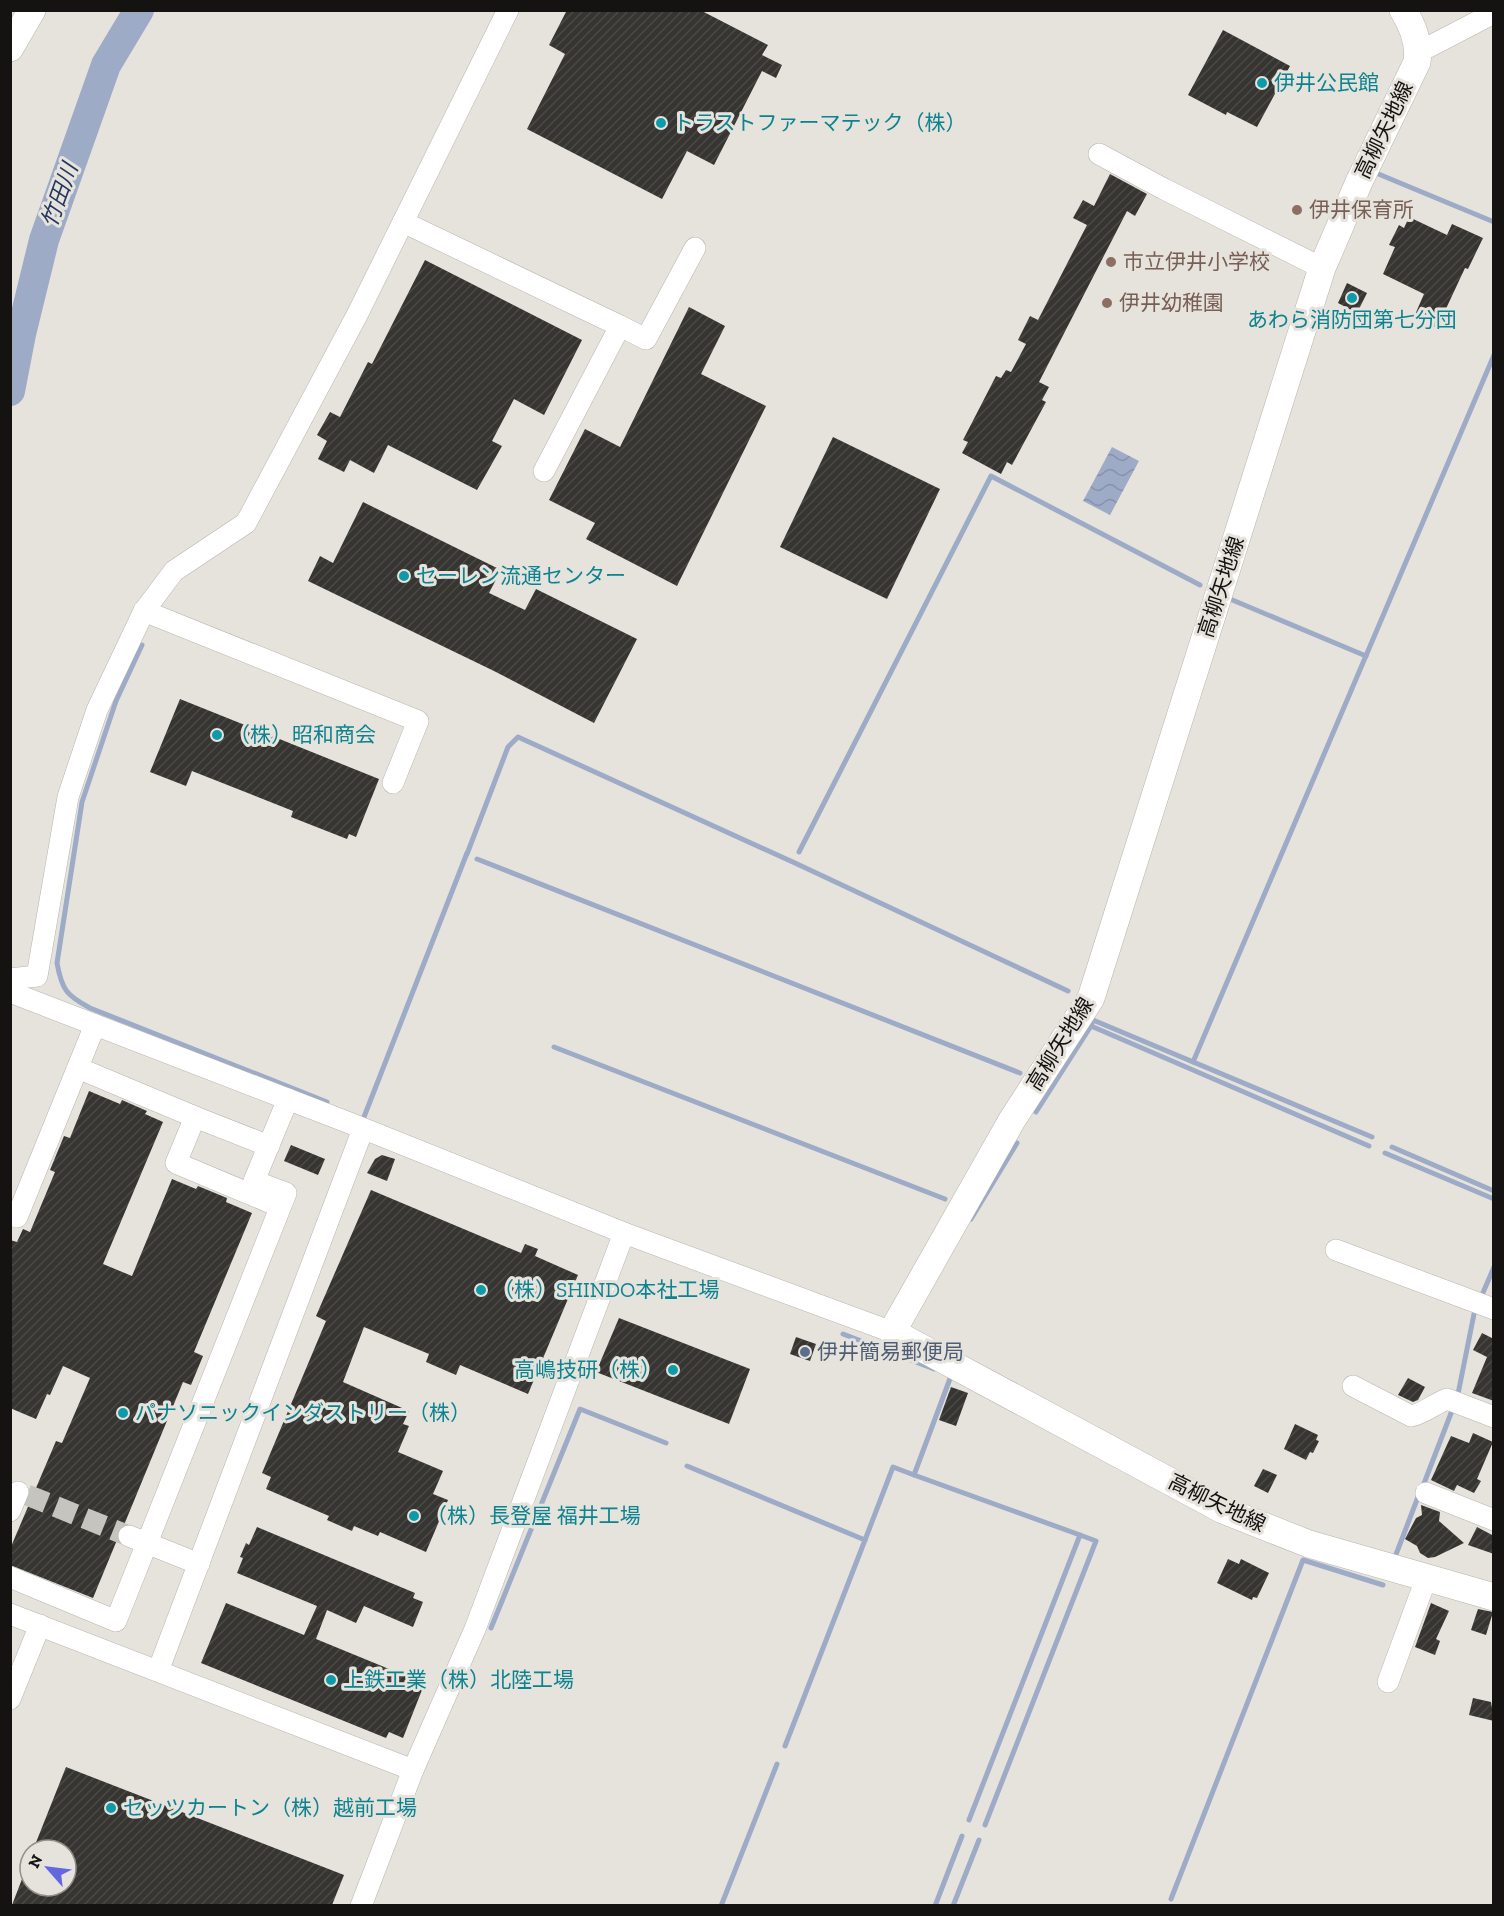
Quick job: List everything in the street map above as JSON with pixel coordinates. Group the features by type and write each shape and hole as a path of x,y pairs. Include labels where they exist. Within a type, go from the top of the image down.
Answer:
{"main road":[{"path":"10,48 32,10"},
{"path":"1403,10 1412,24 1419,52"},
{"name":"高柳矢地線","path":"1419,52 1417,62 1359,182 1322,268 1091,998 1012,1120 892,1332 1223,1510 1309,1544 1494,1597"}],"street":[{"path":"10,979 37,976 68,796 97,710 144,611 174,571 246,523 357,315 508,10"},
{"path":"1419,52 1494,13"},
{"path":"1099,154 1322,268"},
{"path":"403,222 646,339 695,248"},
{"path":"544,471 620,326"},
{"path":"144,611 418,721 393,783"},
{"path":"10,992 288,1099 624,1233 892,1332"},
{"path":"10,1214 17,1217 95,1025"},
{"path":"78,1068 269,1146"},
{"path":"10,1578 116,1621 138,1539 286,1193 254,1181 288,1099"},
{"path":"195,1117 176,1163 281,1206"},
{"path":"158,1671 363,1129"},
{"path":"361,1905 413,1770 475,1629 624,1233"},
{"path":"1336,1250 1494,1309"},
{"path":"1353,1386 1410,1416 1418,1415 1430,1406 1447,1399 1494,1417"},
{"path":"1426,1493 1491,1512"},
{"path":"138,1539 199,1564"},
{"path":"1388,1682 1426,1578"},
{"path":"10,1614 413,1770"},
{"path":"10,1699 40,1625"}],"water":[{"path":"1112,447 1139,461 1110,515 1083,501"}],"building":[{"path":"567,10 700,10 768,45 762,55 782,65 776,78 762,71 714,165 687,151 662,199 527,129 565,54 549,45"},
{"path":"1223,30 1290,66 1257,127 1227,112 1226,115 1188,95"},
{"path":"1110,174 1147,194 1135,216 1127,211 1039,382 1049,387 1042,400 1046,402 1012,465 1007,462 1001,474 962,453 968,442 963,440 996,376 1001,378 1006,370 1011,372 1026,344 1018,340 1030,316 1038,320 1087,225 1073,218 1083,200 1094,206"},
{"path":"1409,217 1447,235 1452,224 1483,238 1468,269 1465,268 1437,328 1414,317 1424,294 1383,274 1395,247 1389,245 1399,225 1404,228"},
{"path":"425,260 582,340 544,415 514,399 492,441 502,446 477,490 388,445 374,473 350,460 344,472 318,459 327,441 317,435 330,412 340,417 368,362 372,364"},
{"name":"あわら消防団第七分団","path":"1347,283 1367,293 1357,313 1338,303"},
{"path":"689,307 725,326 701,374 766,406 677,586 586,539 595,523 549,500 585,429 620,447"},
{"path":"833,437 940,489 887,599 780,547"},
{"path":"363,502 501,570 489,593 525,610 536,589 637,639 594,723 494,671 308,581 320,556 333,563"},
{"name":"（株）昭和商会","path":"180,699 379,779 356,837 349,834 347,839 291,817 293,811 192,771 186,786 150,772"},
{"path":"89,1091 120,1104 122,1100 147,1111 145,1114 163,1122 103,1264 132,1276 172,1179 196,1189 198,1186 227,1198 226,1202 252,1213 194,1352 203,1356 191,1385 183,1382 124,1525 117,1531 117,1540 93,1598 10,1565 10,1549 56,1441 62,1443 90,1378 63,1366 36,1419 10,1408 10,1240 17,1242 23,1229 30,1232 55,1172 50,1170 64,1136 70,1138"},
{"path":"291,1145 325,1159 318,1175 284,1161"},
{"path":"382,1155 395,1159 387,1181 367,1173 375,1159"},
{"path":"371,1190 521,1253 525,1244 538,1249 535,1256 578,1275 528,1394 460,1365 456,1375 426,1362 429,1354 364,1327 343,1382 409,1411 403,1424 409,1426 398,1452 443,1471 433,1494 448,1500 426,1552 380,1532 378,1536 354,1526 352,1531 327,1520 329,1516 266,1489 271,1477 262,1473 326,1321 316,1316"},
{"name":"高嶋技研（株）","path":"619,1318 750,1369 729,1424 596,1372"},
{"path":"1482,1333 1494,1339 1494,1401 1472,1393 1487,1357 1473,1350"},
{"name":"伊井簡易郵便局","path":"796,1337 816,1344 810,1361 790,1354"},
{"path":"1408,1378 1425,1387 1418,1400 1413,1402 1398,1395"},
{"path":"951,1387 968,1393 956,1426 939,1420"},
{"path":"1295,1424 1318,1435 1316,1440 1319,1441 1313,1453 1310,1452 1306,1460 1284,1449"},
{"path":"1473,1433 1493,1442 1477,1479 1481,1481 1474,1493 1457,1485 1454,1491 1431,1480 1451,1436 1469,1443"},
{"path":"1263,1469 1277,1475 1268,1493 1254,1486"},
{"path":"1421,1505 1440,1512 1439,1521 1464,1543 1435,1557 1428,1558 1420,1553 1417,1546 1405,1539 1416,1518 1422,1515"},
{"path":"257,1527 415,1593 413,1598 423,1602 413,1627 364,1606 356,1623 327,1610 316,1639 411,1678 408,1685 422,1690 403,1738 389,1732 386,1738 201,1663 226,1603 304,1635 317,1606 237,1573 246,1543 249,1545"},
{"path":"1477,1527 1494,1536 1494,1554 1468,1545"},
{"path":"1228,1559 1239,1564 1241,1559 1269,1573 1257,1598 1253,1597 1252,1600 1217,1583"},
{"path":"1431,1603 1449,1611 1436,1639 1440,1641 1435,1655 1415,1647"},
{"path":"1478,1609 1493,1612 1486,1635 1471,1630"},
{"path":"1473,1698 1491,1702 1494,1721 1469,1715"},
{"name":"セッツカートン（株）越前工場","path":"66,1767 344,1875 332,1905 12,1905 18,1889 18,1898 78,1898 78,1838 38,1838"}],"waterway":[{"name":"竹田川","path":"10,391 44,240 106,65 139,10"},
{"path":"1376,173 1494,222"},
{"path":"1193,1062 1494,355"},
{"path":"799,852 991,476 1200,585"},
{"path":"1230,599 1366,656"},
{"path":"142,645 116,701 82,802 57,963 63,986 70,995 90,1008 327,1102"},
{"path":"467,854 508,747 518,737 1068,991"},
{"path":"364,1117 467,853"},
{"path":"477,859 1020,1073"},
{"path":"1036,1112 1093,1020 1372,1137"},
{"path":"1091,1026 1369,1146"},
{"path":"554,1047 945,1199"},
{"path":"971,1219 1017,1143"},
{"path":"1392,1147 1494,1191"},
{"path":"1385,1153 1494,1199"},
{"path":"1482,1295 1494,1267"},
{"path":"1458,1394 1474,1314"},
{"path":"843,1334 934,1369"},
{"path":"865,1540 893,1467 914,1475 951,1376 948,1375"},
{"path":"1423,1486 1453,1408"},
{"path":"491,1628 580,1409 666,1443"},
{"path":"687,1466 865,1540 785,1746"},
{"path":"914,1475 1080,1535 969,1820"},
{"path":"1395,1557 1418,1497"},
{"path":"985,1825 1096,1541 1080,1535"},
{"path":"1171,1899 1303,1560 1383,1585"},
{"path":"721,1906 777,1764"},
{"path":"935,1906 962,1836"},
{"path":"953,1906 979,1840"}],"tunnel":[{"path":"27,1495 129,1536"}],"place":[{"name":"伊井公民館","path":"1262,83"},
{"name":"トラストファーマテック（株）","path":"661,123"},
{"name":"伊井保育所","path":"1297,210"},
{"name":"市立伊井小学校","path":"1111,262"},
{"name":"あわら消防団第七分団","path":"1352,298"},
{"name":"伊井幼稚園","path":"1107,303"},
{"name":"セーレン流通センター","path":"404,576"},
{"name":"（株）昭和商会","path":"217,735"},
{"name":"（株）SHINDO本社工場","path":"481,1290"},
{"name":"伊井簡易郵便局","path":"805,1352"},
{"name":"高嶋技研（株）","path":"673,1370"},
{"name":"パナソニックインダストリー（株）","path":"123,1413"},
{"name":"（株）長登屋 福井工場","path":"414,1516"},
{"name":"上鉄工業（株）北陸工場","path":"331,1680"},
{"name":"セッツカートン（株）越前工場","path":"111,1808"}]}
